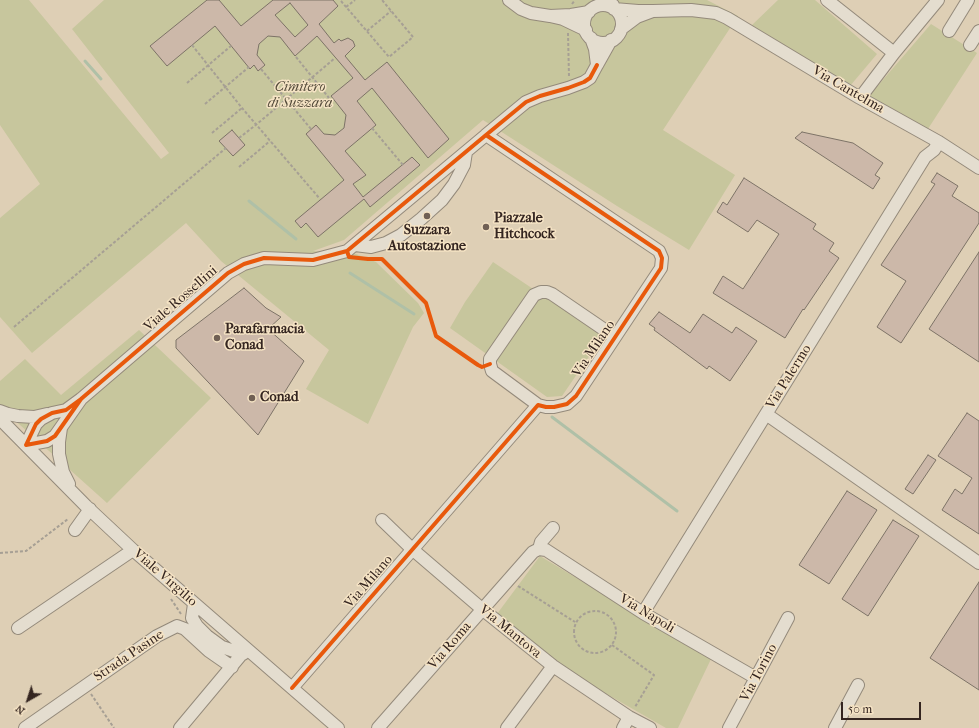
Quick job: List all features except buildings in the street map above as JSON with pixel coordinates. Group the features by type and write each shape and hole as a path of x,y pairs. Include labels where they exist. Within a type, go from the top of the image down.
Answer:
{"street":[{"path":"509,0 521,9 532,13 563,19 602,42 611,40 618,35 621,29 621,17 613,4"},
{"path":"827,0 894,53"},
{"path":"860,98 894,53 938,0"},
{"path":"948,31 968,0"},
{"path":"550,16 571,15 594,6 613,4 638,11 653,11"},
{"path":"594,6 584,22 595,49 597,66"},
{"name":"Via Cantelma","path":"653,11 691,10 716,13 727,18 860,98 939,142 979,168"},
{"path":"621,29 638,17 653,11"},
{"path":"970,45 979,31"},
{"path":"486,135 526,102 584,82 590,78 611,40"},
{"name":"Viale Rossellini","path":"81,399 228,273 244,264 264,258 313,260 351,248 486,135"},
{"name":"Via Milano","path":"292,688 412,548 538,405 554,407 571,401 576,396 661,268 662,258 659,252 486,135"},
{"name":"Via Palermo","path":"643,613 925,157 934,150 939,142"},
{"path":"351,248 386,243 401,235 421,219 442,200 454,184 464,165 466,152"},
{"path":"538,405 492,371 490,364 490,359 534,295 540,292 552,294 615,337"},
{"path":"0,410 8,414 34,417 66,410 81,399"},
{"path":"26,446 47,441 55,436 81,399"},
{"path":"26,446 36,424 41,419 52,413"},
{"path":"766,414 979,563"},
{"name":"Viale Virgilio","path":"0,419 133,550 245,652 292,688 338,728"},
{"path":"61,428 59,448 63,472 76,495"},
{"path":"75,530 90,509"},
{"name":"Via Mantova","path":"382,520 482,609 553,666 629,717 650,728"},
{"name":"Via Roma","path":"378,728 482,609 533,552 539,548 541,542 553,528"},
{"name":"Via Napoli","path":"539,548 546,550 643,613 756,678"},
{"path":"18,628 133,550"},
{"name":"Via Torino","path":"729,728 788,618"},
{"name":"Strada Pasine","path":"24,728 169,629 177,626 185,629 209,651 232,667"},
{"path":"180,728 245,652"},
{"path":"507,728 553,666"},
{"path":"834,728 858,685"},
{"path":"623,728 629,717"}],"path":[{"path":"346,7 355,0"},
{"path":"341,1 389,57 413,37 382,0"},
{"path":"367,31 391,11"},
{"path":"192,45 242,108 320,200"},
{"path":"187,83 231,46"},
{"path":"296,57 330,98"},
{"path":"239,138 335,58"},
{"path":"204,104 249,67"},
{"path":"261,68 311,129"},
{"path":"212,133 242,108"},
{"path":"372,128 403,164"},
{"path":"239,167 270,141"},
{"path":"14,327 226,148"},
{"path":"351,248 348,257 382,259 426,303 436,336 478,365 482,367 490,364"},
{"path":"0,553 26,551 72,516"},
{"path":"508,580 576,622"},
{"path":"592,611 599,611 606,614 615,625 616,632 612,645 607,650 594,654 580,648 576,643 574,636 573,629 576,622 580,617 592,611"},
{"path":"612,645 654,675 629,717"},
{"path":"85,686 114,728"}],"green space":[{"name":"Cimitero di Suzzara","path":"0,0 29,0 161,159 169,153 72,29 104,0 707,0 738,16 663,130 735,175 689,250 617,206 483,120 344,240 313,251 356,254 376,262 418,303 424,313 413,327 368,424 306,389 329,350 221,261 186,223 32,353 0,317 0,218 40,184 0,125"},
{"path":"778,0 815,0 877,54 850,86 752,25"},
{"path":"931,24 977,53 926,132 869,96"},
{"path":"493,262 603,336 562,396 547,397 450,328 465,302"},
{"path":"139,330 211,398 107,503 0,407 0,381 25,359 61,395"},
{"path":"540,556 711,659 678,728 666,728 556,665 494,618"}],"waterway":[{"path":"85,61 101,79"},
{"path":"249,201 296,239"},
{"path":"350,273 414,314"},
{"path":"552,417 677,511"}],"cycle path":[{"path":"292,688 538,405 554,407 567,404 576,396 661,268 662,258 659,251 486,135 526,102 584,82 590,78 597,65"},
{"path":"81,399 55,436 47,441 26,445 36,424 41,419 52,413 66,410 81,399 228,273 244,264 264,258 313,260 347,251 486,135"},
{"path":"347,251 349,257 382,259 426,303 436,336 478,365 482,367 490,364"}],"place":[{"name":"Suzzara Autostazione","path":"427,216"},
{"name":"Piazzale Hitchcock","path":"486,227"},
{"name":"Parafarmacia Conad","path":"217,338"},
{"name":"Conad","path":"252,398"}]}
